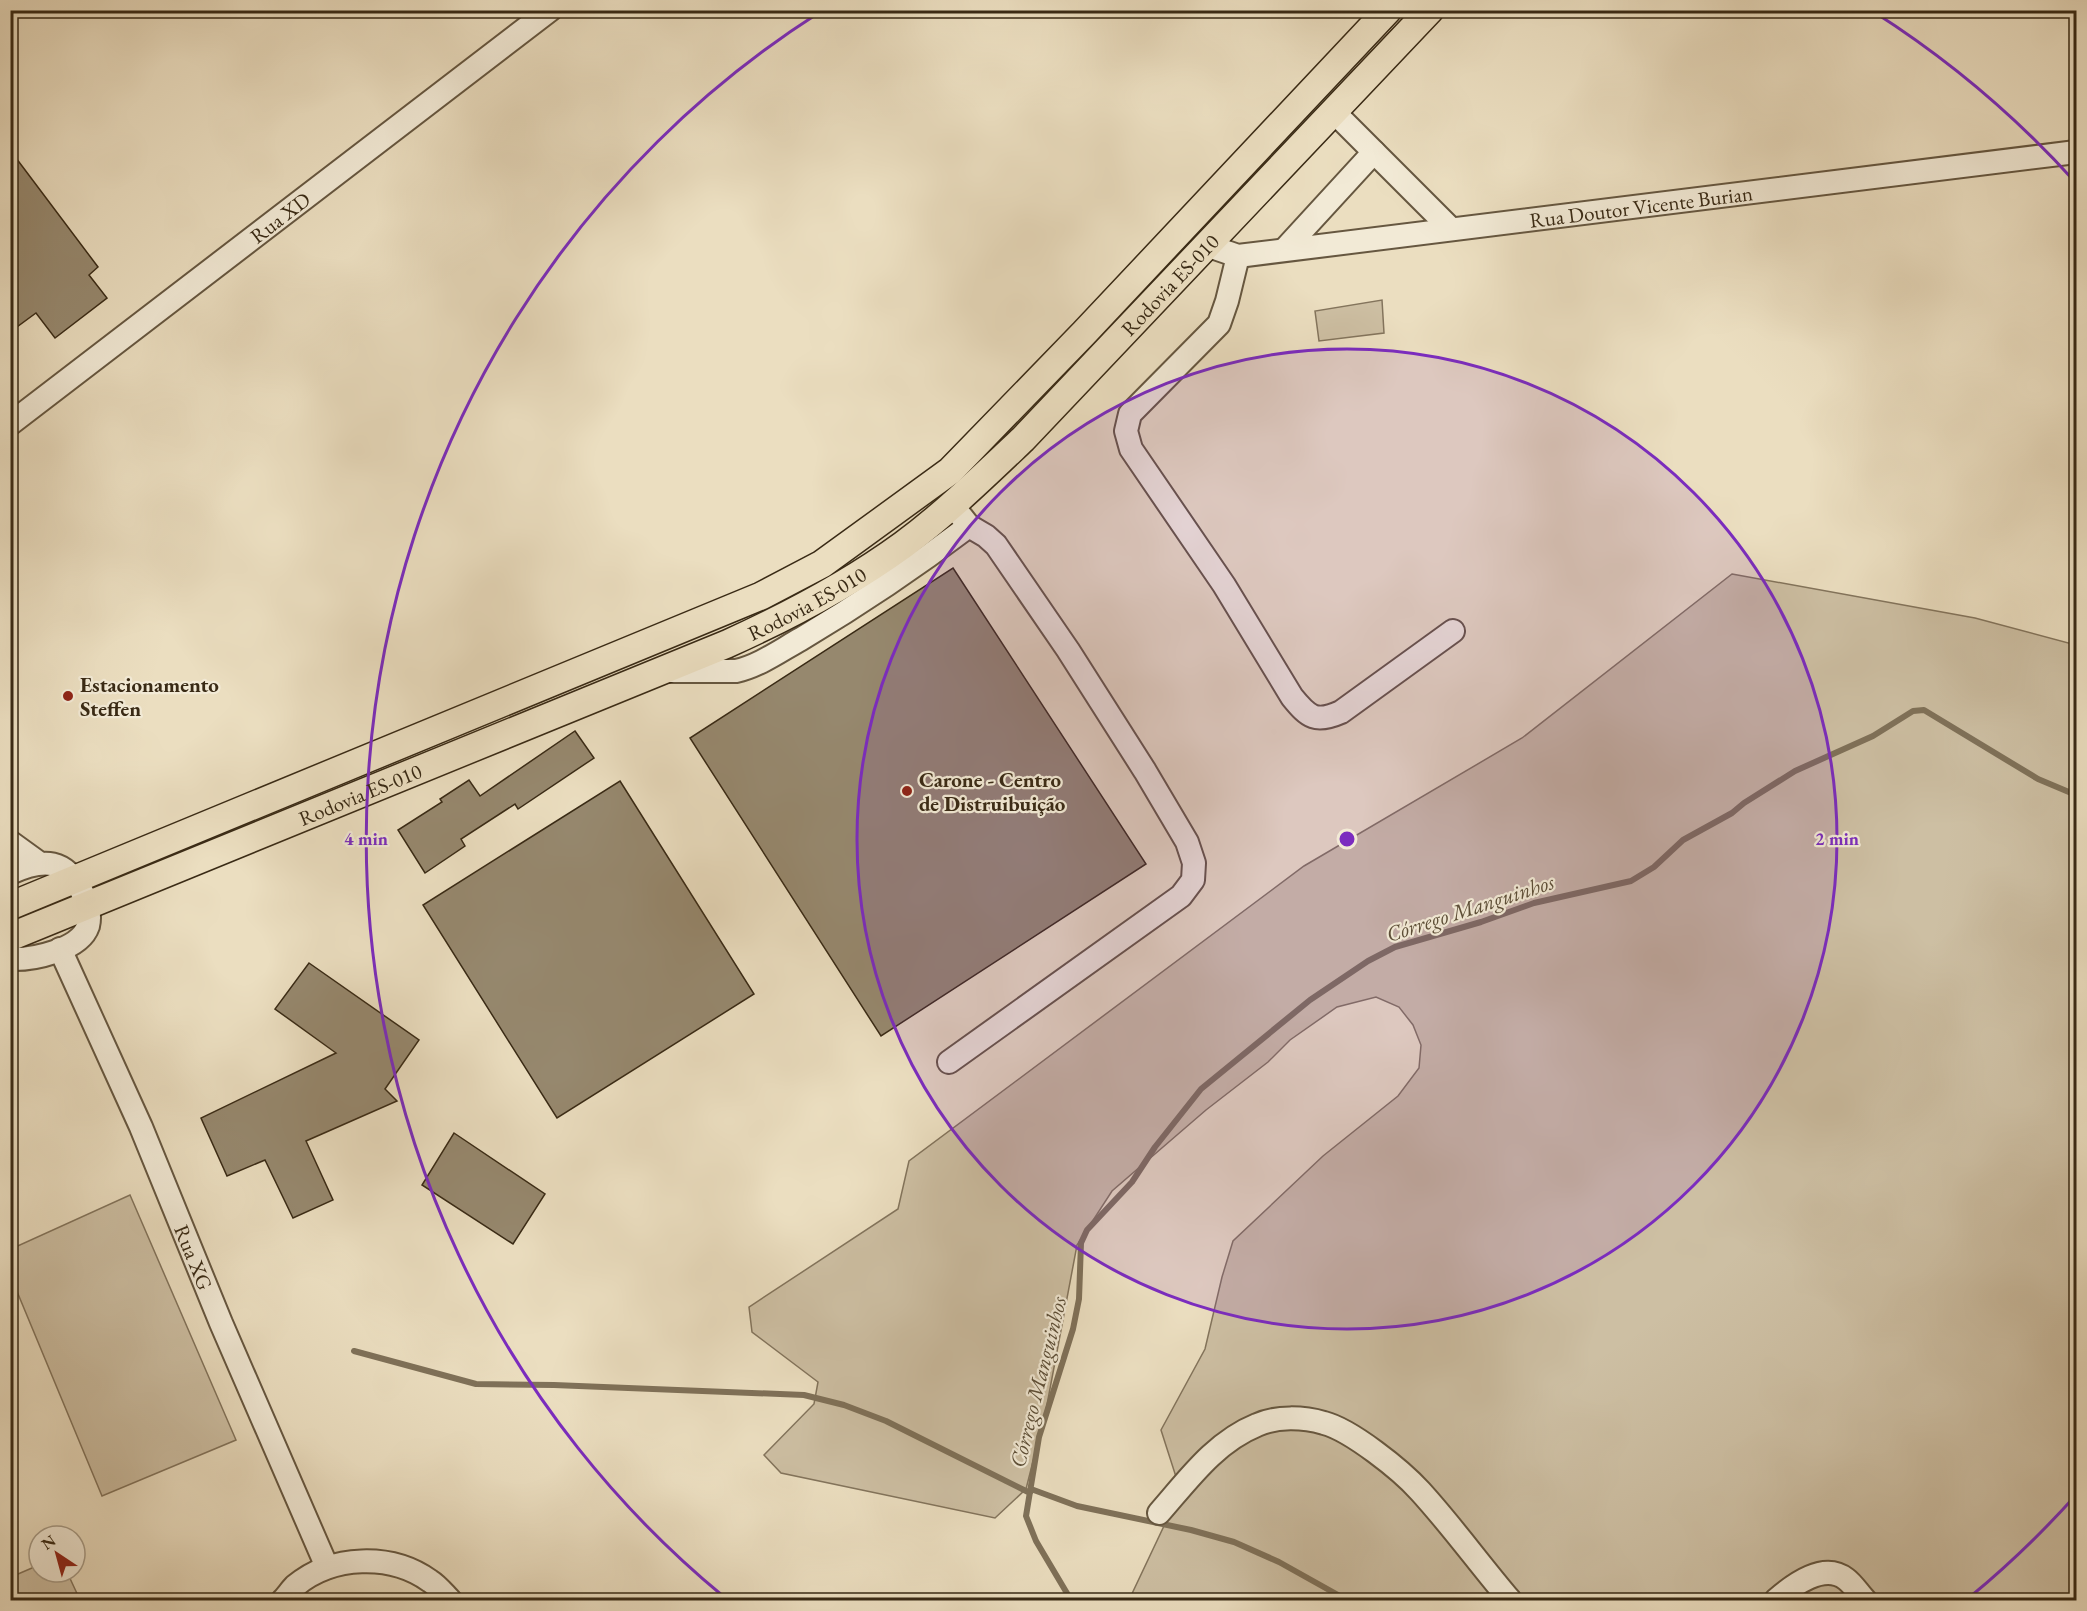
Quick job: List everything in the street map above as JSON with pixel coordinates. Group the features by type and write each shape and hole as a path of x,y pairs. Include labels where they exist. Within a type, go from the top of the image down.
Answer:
{"main road":[{"name":"Rodovia ES-010","path":"10,906 761,596 822,564 950,471 1084,333 1388,10"},
{"name":"Rodovia ES-010","path":"10,937 737,640 824,596 903,544 952,505 1023,439 1430,10"}],"street":[{"name":"Rua XD","path":"10,424 526,17 550,10"},
{"path":"1334,112 1450,229"},
{"path":"1285,249 1374,152"},
{"name":"Rua Doutor Vicente Burian","path":"1206,245 1238,256 2076,152"},
{"path":"1238,256 1219,324 1130,414 1126,431 1131,449 1224,585 1292,697 1305,713 1325,719 1341,712 1453,631"},
{"path":"949,1062 1181,896 1193,880 1194,863 1187,842 1068,650 996,545 969,526 952,505"},
{"path":"660,671 743,670 783,649 895,581 969,526"},
{"path":"10,842 39,863"},
{"path":"10,873 39,863 60,866 76,879 88,905 88,926 72,944 28,959 10,959"},
{"name":"Rua XG","path":"60,949 141,1127 220,1323 327,1568"},
{"path":"1160,1513 1210,1455 1233,1437 1254,1425 1268,1420 1286,1418 1325,1423 1344,1432 1379,1456 1419,1490 1510,1600"},
{"path":"283,1600 296,1586 327,1568 362,1560 398,1565 431,1581 450,1600"},
{"path":"1776,1600 1790,1588 1816,1575 1834,1573 1847,1579 1865,1600"}],"shaded area":[{"path":"1382,300 1384,333 1319,341 1315,311"},
{"path":"1732,574 1975,618 2076,645 2076,1600 1129,1600 1172,1509 1178,1483 1161,1430 1205,1349 1233,1241 1323,1156 1398,1096 1419,1068 1421,1045 1413,1025 1399,1007 1376,997 1337,1007 1290,1040 1268,1062 1206,1110 1112,1191 1077,1245 1046,1410 1026,1489 995,1518 781,1473 764,1455 814,1404 818,1382 752,1332 749,1307 898,1209 909,1161 1304,866 1522,738"},
{"path":"130,1195 236,1440 102,1496 11,1277 11,1249"},
{"path":"27,1570 27,1584 73,1584 80,1600 11,1600 11,1577"}],"building":[{"path":"10,150 98,267 89,275 107,298 55,338 36,313 10,332"},
{"path":"953,568 1146,864 881,1036 690,738"},
{"path":"575,731 594,758 518,809 515,804 461,839 465,846 425,873 398,830 442,802 440,799 469,780 480,796"},
{"path":"620,781 754,994 557,1118 423,905"},
{"path":"309,963 419,1040 385,1089 397,1101 306,1141 333,1200 293,1218 265,1160 227,1176 201,1118 336,1053 275,1009"},
{"path":"454,1133 545,1194 513,1244 422,1185"}],"waterway":[{"name":"Córrego Manguinhos","path":"1071,1600 1036,1541 1026,1516 1039,1437 1073,1329 1079,1299 1081,1243 1087,1230 1132,1182 1155,1147 1201,1089 1310,1000 1368,961 1395,947 1481,922 1534,903 1631,881 1654,867 1683,840 1732,813 1795,771 1873,736 1913,711 1924,710 2038,779 2076,795"},
{"path":"354,1351 476,1384 804,1395 844,1405 886,1421 1030,1493"},
{"path":"1031,1489 1077,1506 1191,1530 1234,1542 1279,1562 1347,1600"}],"place":[{"name":"Estacionamento Steffen","path":"68,696"},
{"name":"Carone - Centro de Distruibuição","path":"907,791"}]}
